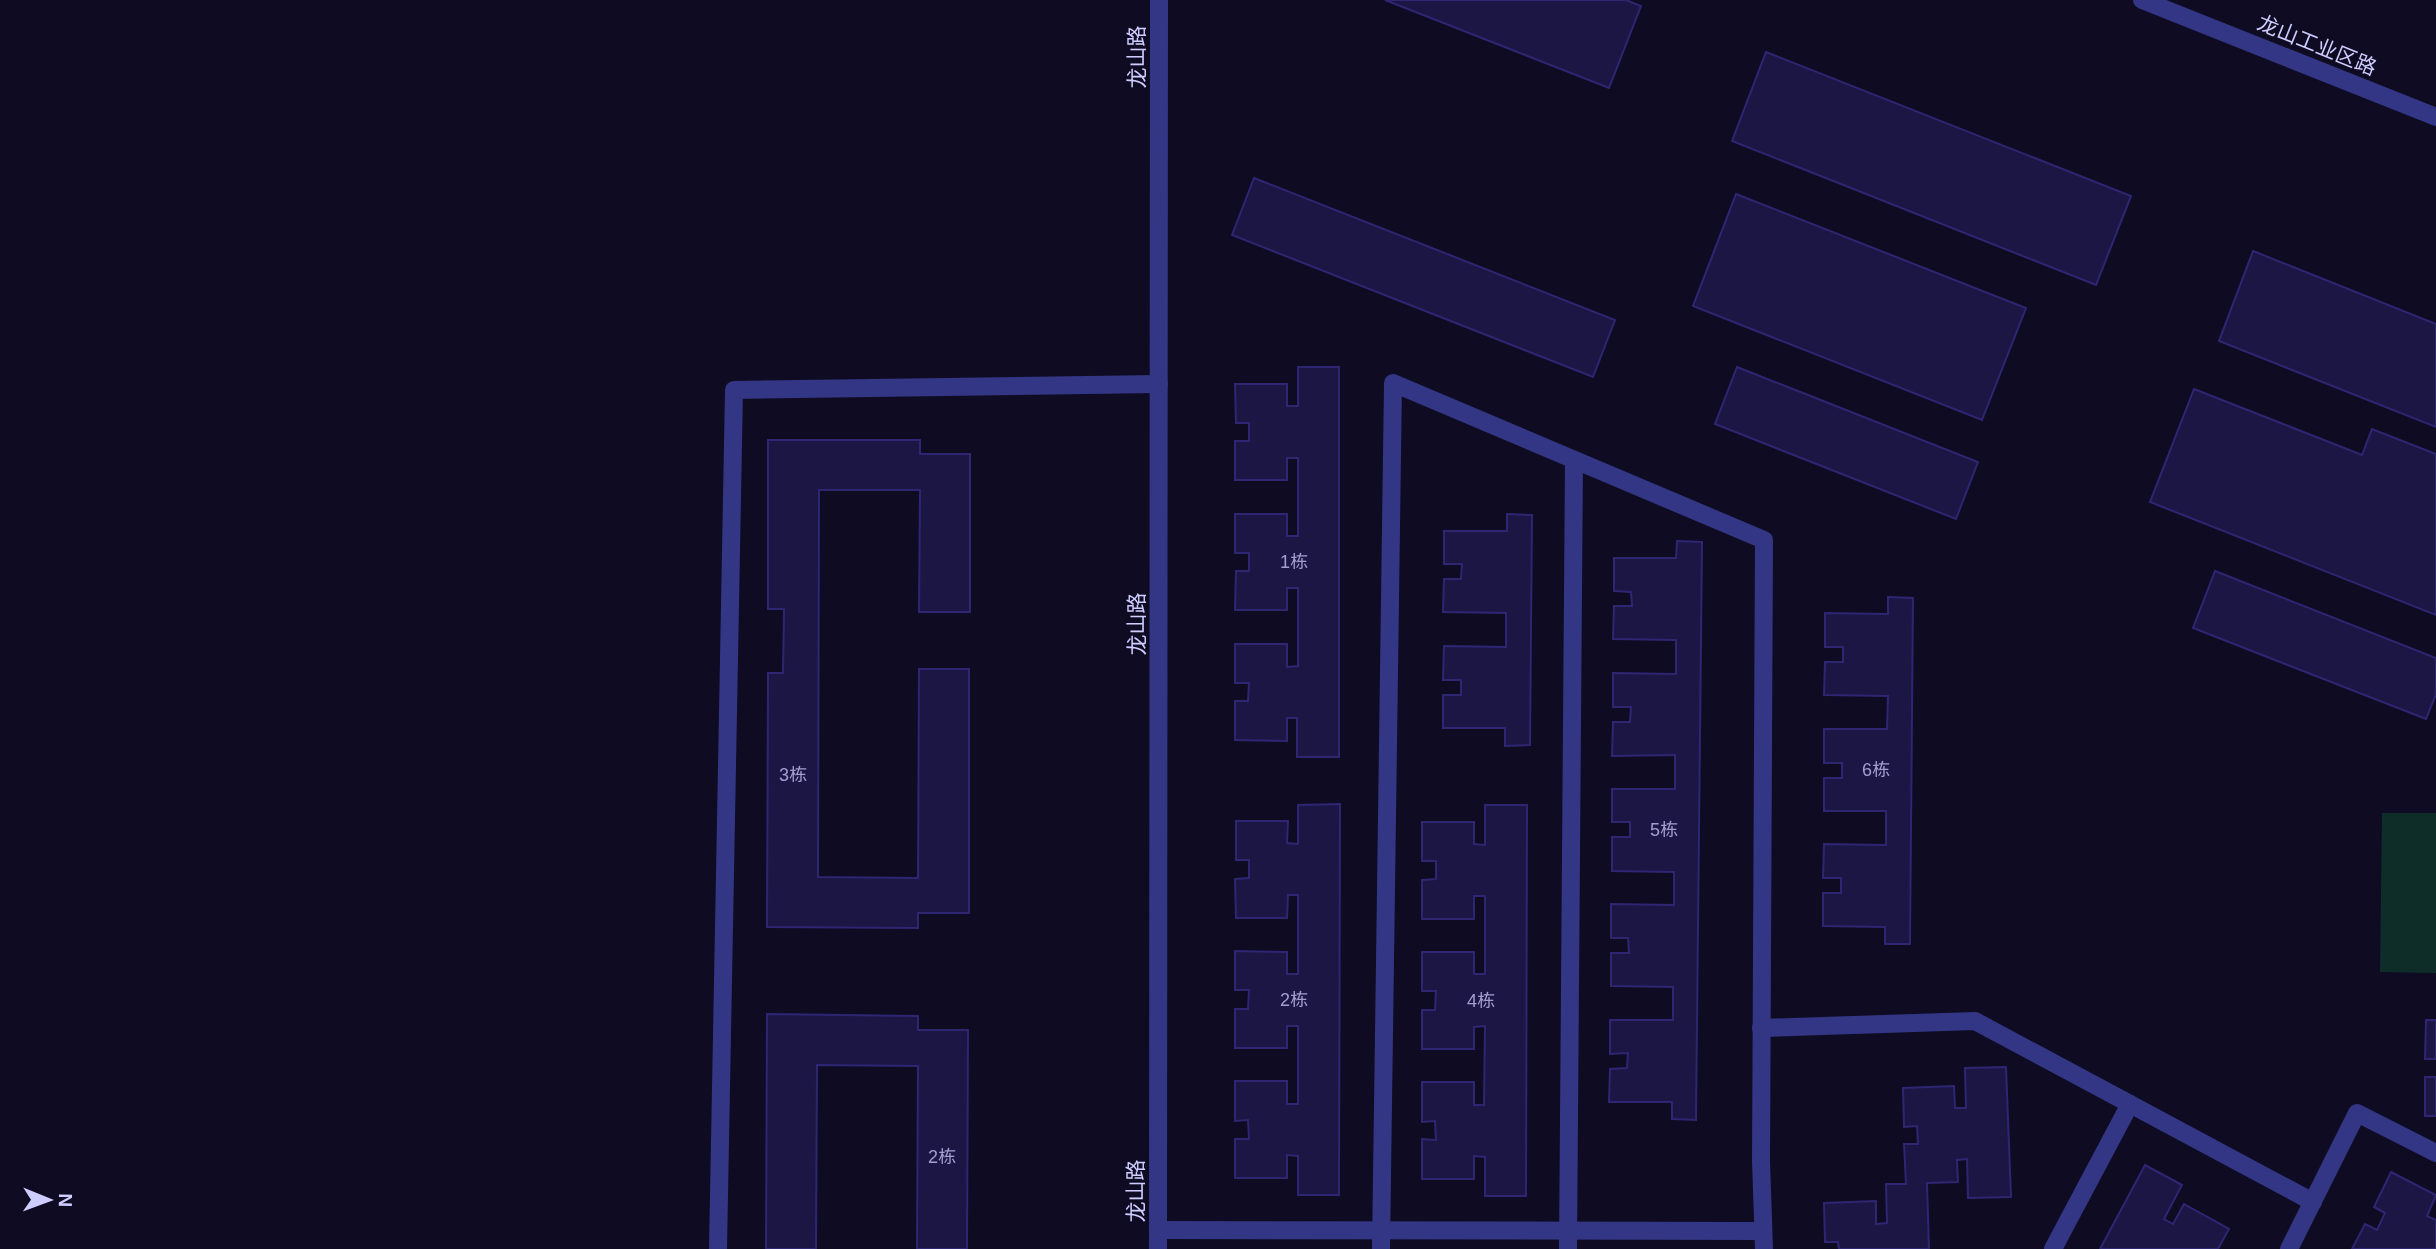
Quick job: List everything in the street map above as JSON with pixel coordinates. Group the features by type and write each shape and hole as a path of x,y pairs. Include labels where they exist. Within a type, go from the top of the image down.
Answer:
{"street":[{"name":"龙山路","path":"1158,1249 1159,0"},
{"name":"龙山工业区路","path":"2142,0 2436,117"},
{"path":"1158,1230 1381,1231 1568,1230 1763,1240 1761,1028 1764,540 1393,383 1381,1231 1381,1249"},
{"path":"718,1249 734,390 1158,384"},
{"path":"1568,1249 1574,460"},
{"path":"1761,1028 1975,1021 2313,1202"},
{"path":"2053,1249 2130,1104"},
{"path":"2289,1249 2357,1113 2436,1153"}],"green space":[{"path":"2382,813 2436,813 2436,973 2380,972"}],"building":[{"path":"1385,0 1626,0 1641,6 1609,88"},
{"path":"1766,52 2131,196 2096,285 1732,141"},
{"path":"1254,178 1615,320 1593,377 1232,235"},
{"path":"1736,194 2026,308 1982,420 1693,306"},
{"path":"2253,251 2436,324 2436,427 2219,341"},
{"path":"1298,367 1339,367 1339,757 1297,757 1297,718 1287,718 1287,741 1235,740 1235,701 1248,701 1249,683 1235,683 1235,644 1287,644 1287,667 1298,666 1298,588 1287,588 1287,610 1235,610 1236,571 1249,571 1249,553 1235,553 1235,514 1287,514 1287,536 1298,536 1298,458 1287,458 1287,480 1235,480 1235,441 1249,441 1249,423 1236,423 1235,384 1287,384 1287,406 1298,406"},
{"path":"1737,367 1978,462 1956,519 1715,424"},
{"path":"2194,389 2362,455 2372,429 2436,454 2436,615 2150,502"},
{"path":"768,440 920,440 920,454 970,454 970,612 919,612 920,490 819,490 818,877 918,878 919,669 969,669 969,913 918,913 918,928 767,927 768,673 783,673 784,609 768,609"},
{"path":"1507,514 1532,515 1530,745 1505,746 1505,728 1443,728 1443,695 1461,695 1461,680 1443,680 1444,646 1506,647 1506,613 1443,612 1444,579 1461,579 1462,564 1444,564 1444,531 1507,531"},
{"path":"1677,541 1702,542 1696,1120 1672,1119 1672,1102 1609,1102 1610,1069 1627,1068 1628,1053 1610,1054 1610,1020 1673,1020 1673,987 1611,986 1611,953 1629,953 1628,938 1611,938 1611,904 1674,905 1674,872 1612,871 1612,837 1630,837 1630,822 1612,822 1612,789 1675,789 1675,755 1612,756 1613,722 1630,722 1631,707 1613,707 1613,673 1676,674 1676,640 1613,639 1614,606 1632,606 1631,592 1614,591 1614,558 1676,558"},
{"path":"2215,571 2436,658 2436,694 2426,719 2193,628"},
{"path":"1888,597 1913,598 1910,944 1885,944 1885,927 1823,926 1823,893 1841,893 1841,878 1823,878 1824,844 1886,845 1886,811 1824,811 1824,778 1842,778 1842,763 1824,763 1824,729 1887,729 1888,696 1824,695 1825,662 1843,662 1843,647 1825,647 1825,613 1888,614"},
{"path":"1340,804 1339,1195 1298,1195 1298,1156 1287,1155 1287,1178 1235,1178 1235,1139 1249,1139 1248,1120 1235,1121 1235,1081 1287,1081 1287,1104 1298,1104 1298,1026 1287,1026 1287,1048 1235,1048 1235,1009 1248,1009 1249,990 1235,990 1235,951 1287,952 1287,974 1298,974 1298,895 1288,895 1287,918 1236,918 1235,879 1249,878 1249,860 1236,860 1236,821 1288,821 1287,843 1298,844 1298,805"},
{"path":"1485,805 1527,805 1526,1196 1485,1196 1485,1157 1474,1156 1474,1179 1422,1179 1422,1139 1436,1140 1435,1121 1422,1122 1422,1082 1474,1082 1474,1105 1484,1105 1485,1026 1474,1027 1474,1049 1422,1049 1422,1010 1435,1010 1436,991 1422,991 1422,952 1474,952 1474,974 1485,974 1485,896 1474,896 1474,919 1422,919 1422,880 1436,879 1436,861 1422,861 1422,822 1474,822 1474,844 1485,845"},
{"path":"767,1014 918,1016 918,1030 968,1030 967,1249 917,1249 918,1066 817,1065 816,1249 766,1249"},
{"path":"2426,1020 2436,1020 2436,1059 2425,1059"},
{"path":"2006,1067 2011,1197 1968,1198 1967,1159 1957,1160 1958,1182 1927,1183 1929,1249 1839,1249 1838,1242 1825,1242 1824,1203 1876,1201 1876,1224 1887,1223 1886,1184 1906,1184 1904,1144 1918,1144 1917,1126 1904,1127 1903,1088 1954,1086 1955,1108 1966,1108 1965,1068"},
{"path":"2425,1077 2436,1077 2436,1116 2425,1116"},
{"path":"2145,1165 2182,1185 2164,1219 2173,1224 2184,1204 2229,1229 2218,1249 2100,1249"},
{"path":"2391,1172 2436,1195 2427,1216 2436,1220 2436,1249 2352,1249 2365,1224 2377,1230 2385,1213 2374,1207"}]}
